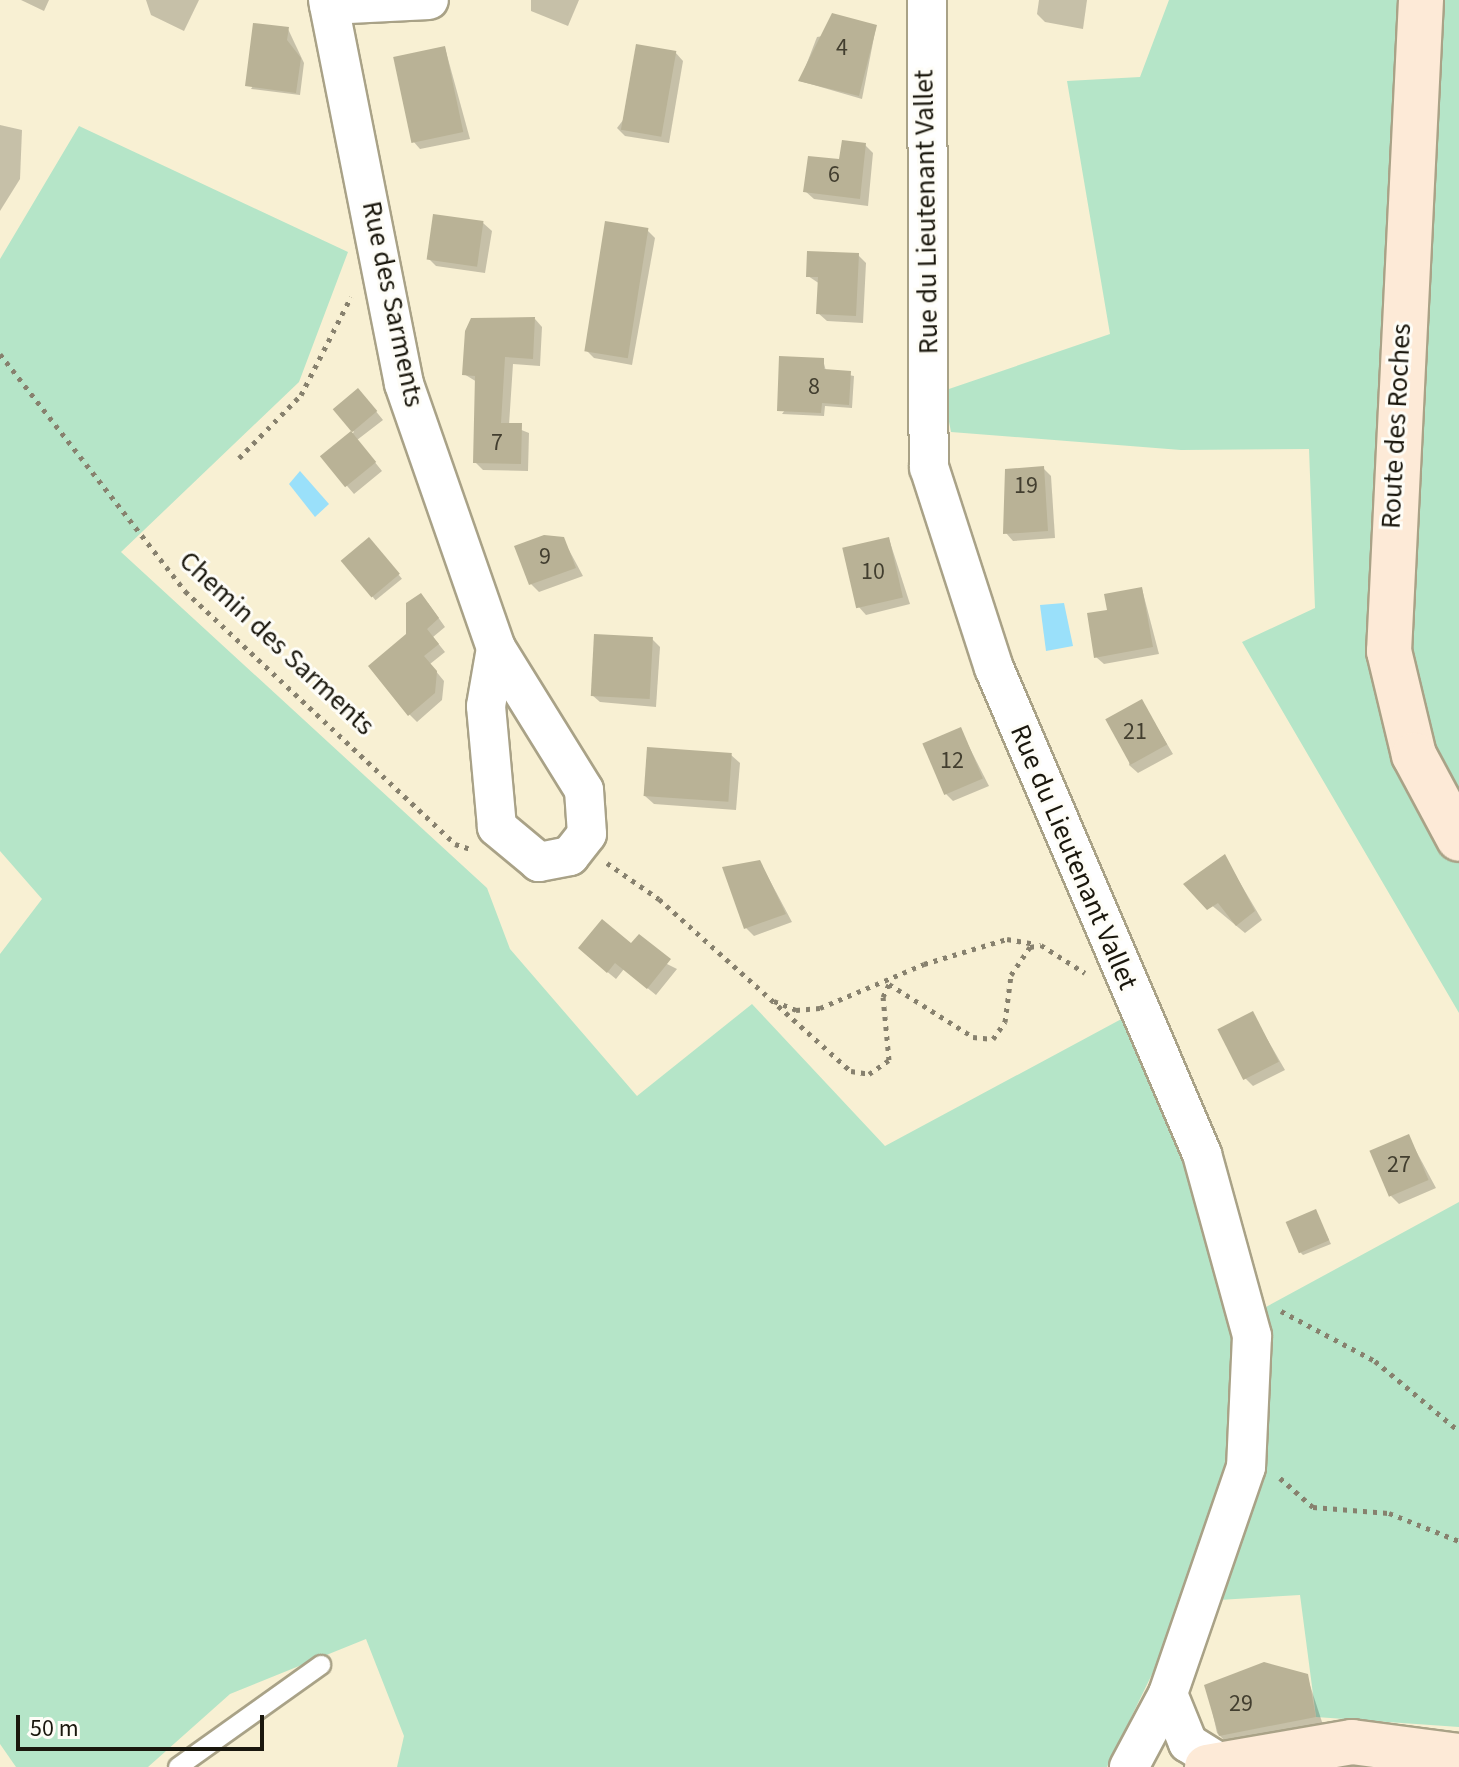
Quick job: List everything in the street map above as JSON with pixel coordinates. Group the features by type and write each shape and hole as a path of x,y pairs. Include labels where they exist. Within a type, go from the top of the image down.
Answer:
{"street":[{"path":"329,2 429,0"},
{"name":"Rue du Lieutenant Vallet","path":"927,0 929,467 994,668 1206,1168 1245,1292 1255,1379 1246,1467 1168,1694 1129,1767"},
{"name":"Route des Roches","path":"1421,0 1389,651 1414,755 1459,839"},
{"name":"Rue des Sarments","path":"329,2 404,384 496,648 584,790 587,834 570,856 539,862 497,827 486,706 496,648"},
{"path":"1168,1694 1188,1743 1213,1765 1352,1742 1459,1756"}],"lane":[{"path":"178,1767 321,1665"}],"path":[{"path":"239,458 301,395 376,248"},
{"name":"Chemin des Sarments","path":"0,354 185,591 455,844 482,854"},
{"path":"570,856 611,864 829,1055 869,1074 889,1060 883,997 889,984"},
{"path":"766,997 796,1010 820,1008 889,984 924,964 1007,939 1041,945 1135,999"},
{"path":"889,984 973,1037 993,1039 1005,1022 1016,963 1041,945"},
{"path":"1274,1309 1313,1323 1375,1361 1459,1431"},
{"path":"1313,1507 1389,1513 1459,1541"}],"green space":[{"path":"1169,0 1459,0 1459,1013 1242,642 1315,608 1309,449 1181,450 951,432 943,391 1110,334 1067,81 1140,77"},
{"path":"79,126 348,252 299,382 121,552 487,888 510,949 637,1096 752,1004 885,1146 1127,1016 1266,1307 1459,1202 1459,1727 1316,1717 1300,1595 1187,1602 1107,1767 397,1767 404,1736 366,1639 230,1694 148,1767 16,1767 0,1744 0,954 42,899 0,851 0,259"}],"water":[{"path":"300,471 329,504 315,517 289,484"},
{"path":"1064,603 1073,646 1046,651 1040,605"}],"building":[{"path":"832,13 877,25 859,96 798,81"},
{"path":"253,23 289,27 287,40 301,58 296,93 245,86"},
{"path":"636,44 676,51 661,137 621,130"},
{"path":"445,46 463,132 411,143 393,57"},
{"path":"842,140 866,143 860,199 803,192 808,156 839,159"},
{"path":"433,214 484,221 477,267 427,260"},
{"path":"605,221 648,228 628,358 584,351"},
{"path":"807,251 859,253 856,316 816,314 818,277 806,277"},
{"path":"535,317 533,359 505,357 501,423 522,423 521,464 473,463 475,376 462,375 465,331 471,318"},
{"path":"779,356 824,358 824,369 851,371 849,405 822,403 821,413 777,411"},
{"path":"358,388 377,411 352,432 333,409"},
{"path":"351,431 376,462 345,487 320,456"},
{"path":"1044,466 1048,531 1003,534 1005,469"},
{"path":"544,535 564,537 576,568 529,585 514,546"},
{"path":"369,537 400,574 372,598 341,561"},
{"path":"889,537 903,597 856,608 842,548"},
{"path":"1142,587 1153,647 1094,658 1087,613 1107,610 1104,594"},
{"path":"421,593 439,618 427,629 439,644 424,656 437,671 435,693 408,716 368,666 406,634 406,603"},
{"path":"594,634 653,637 650,699 591,696"},
{"path":"1142,699 1167,744 1130,765 1105,719"},
{"path":"961,727 983,779 944,795 922,743"},
{"path":"647,747 732,753 728,802 644,796"},
{"path":"1225,854 1255,911 1236,926 1218,903 1207,910 1183,884"},
{"path":"760,860 786,914 744,929 722,867"},
{"path":"602,919 631,943 639,934 671,959 647,989 615,963 607,973 578,948"},
{"path":"1253,1011 1279,1062 1243,1080 1217,1029"},
{"path":"1409,1134 1429,1180 1389,1197 1369,1151"},
{"path":"1316,1209 1329,1240 1299,1253 1286,1222"},
{"path":"1264,1662 1308,1674 1316,1717 1219,1736 1204,1685"}]}
